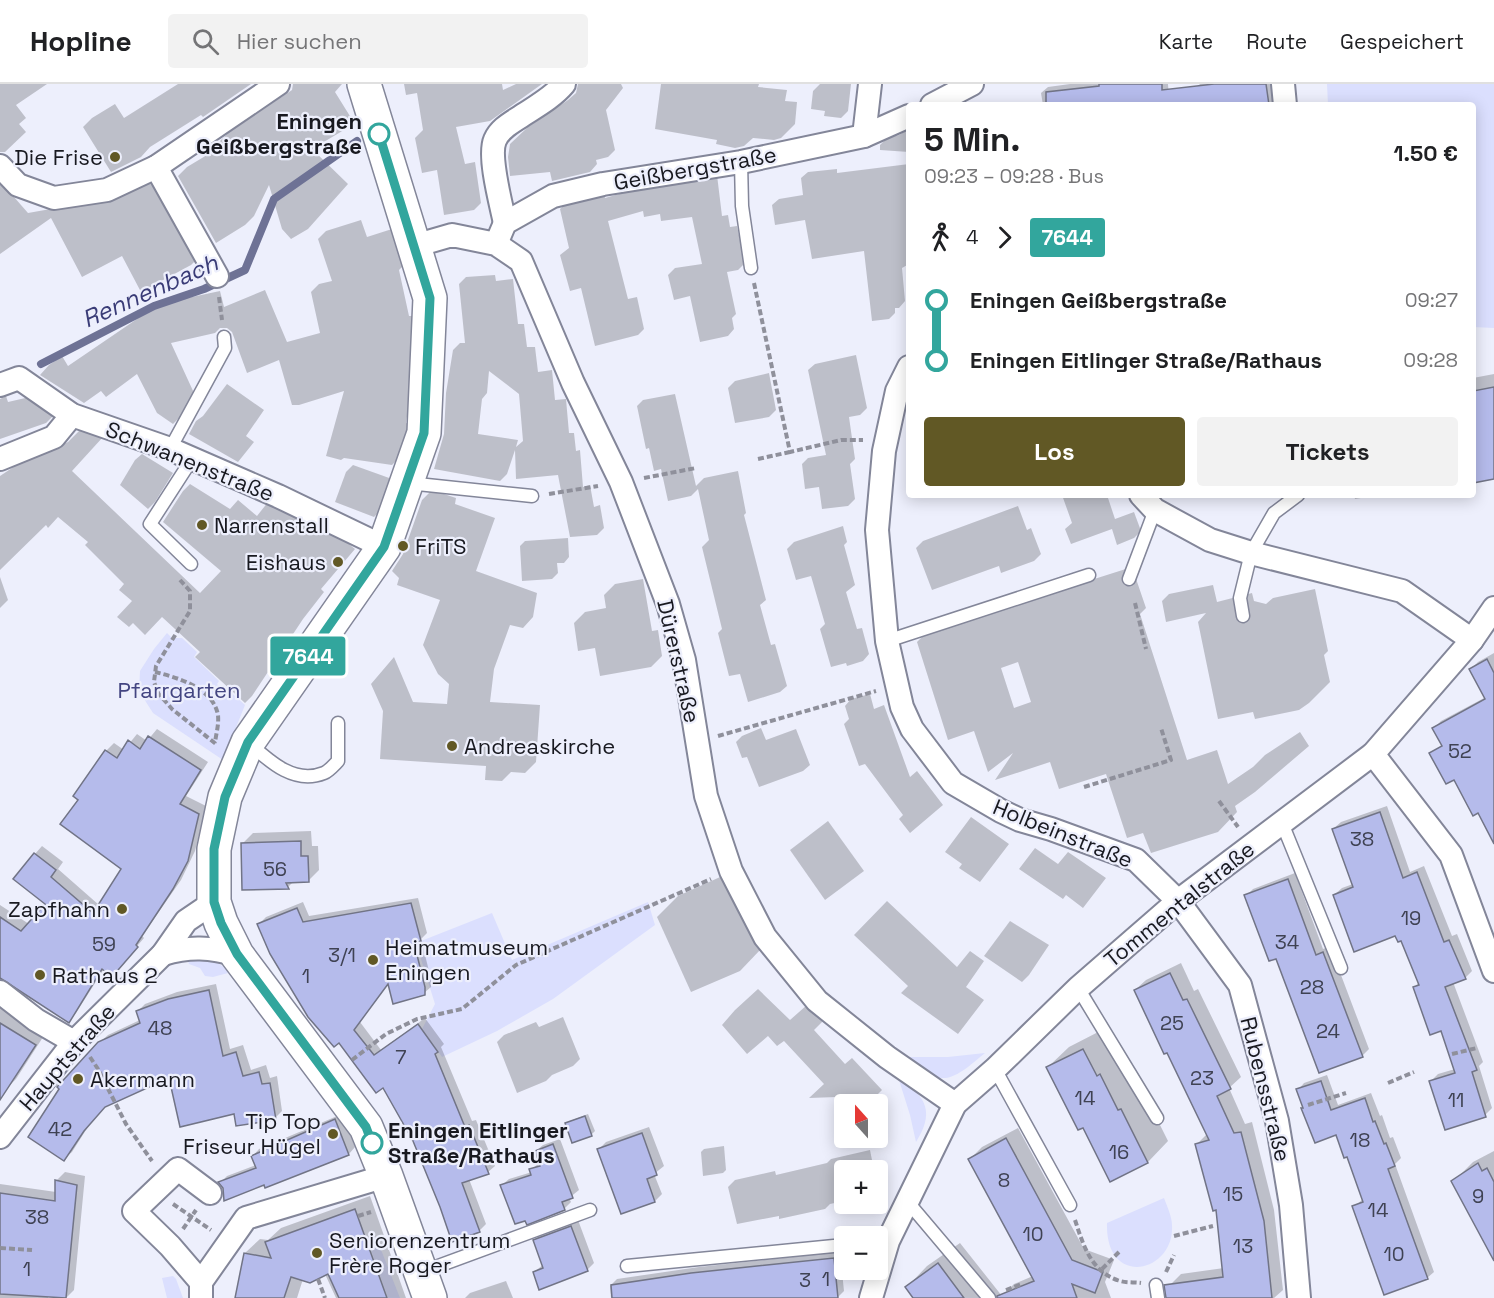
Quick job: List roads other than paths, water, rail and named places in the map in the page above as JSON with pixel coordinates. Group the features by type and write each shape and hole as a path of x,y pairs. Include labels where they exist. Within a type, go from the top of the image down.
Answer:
{"main road":[{"path":"364,84 430,298 424,433 384,547 234,750 214,849 214,902 221,923 237,954 366,1127 387,1176 425,1285"}],"street":[{"path":"0,166 18,184 54,198 107,190 156,167 278,84"},
{"path":"496,244 505,223 496,175 494,141 508,125 556,93 564,84"},
{"path":"864,136 870,84"},
{"path":"938,102 972,84"},
{"path":"1283,84 1285,102"},
{"name":"Geißbergstraße","path":"505,223 553,196 603,184 741,162 864,136 906,117"},
{"path":"156,167 217,283"},
{"name":"Dürerstraße","path":"414,246 452,235 496,244 521,261 573,383 621,482 668,604 684,660 706,796 731,871 765,937 817,1001 887,1057 955,1104"},
{"name":"Holbeinstraße","path":"906,373 897,392 884,452 878,530 887,641 902,707 912,729 953,783 1001,812 1020,820 1136,860 1178,901"},
{"name":"Schwanenstraße","path":"0,385 20,378 72,415 170,449 279,496 384,547"},
{"path":"0,459 54,437 72,415"},
{"path":"1148,502 1210,540 1251,554 1402,591 1472,640"},
{"name":"Tommentalstraße","path":"888,1233 907,1201 955,1104 995,1069 1078,988 1178,901 1373,754 1472,640 1494,608"},
{"path":"1373,754 1451,855 1494,971"},
{"name":"Rubensstraße","path":"1178,901 1240,985 1277,1121 1291,1205 1299,1298"},
{"name":"Hauptstraße","path":"0,1137 74,1042 163,954 186,921 214,902"},
{"path":"163,954 201,947 237,954"},
{"path":"0,992 36,1020 74,1042"},
{"path":"210,1193 178,1168 134,1211 170,1246 201,1290 246,1218 387,1176"},
{"name":"Tommentalstraße","path":"871,1298 875,1280"}],"lane":[{"path":"741,162 742,206 751,268"},
{"path":"170,449 225,348 224,337"},
{"path":"191,564 150,524 192,459"},
{"path":"407,483 532,496"},
{"path":"1243,616 1240,597 1251,554 1274,513 1294,498"},
{"path":"1129,579 1148,502"},
{"path":"887,641 1089,575"},
{"path":"234,750 299,776 324,773 338,761 338,723"},
{"name":"Tommentalstraße","path":"1282,823 1341,968"},
{"path":"1078,988 1157,1118"},
{"path":"995,1069 1070,1204"},
{"path":"907,1201 989,1298"},
{"path":"425,1285 590,1210"},
{"path":"627,1266 834,1246"},
{"path":"1156,1285 1158,1298"}],"waterway":[{"name":"Rennenbach","path":"41,364 154,306 204,289 245,270 274,199 357,141"}],"place":[{"name":"Eningen Geißbergstraße","path":"379,134"},
{"name":"Die Frise","path":"115,157"},
{"name":"Narrenstall","path":"202,525"},
{"name":"FriTS","path":"403,546"},
{"name":"Eishaus","path":"338,562"},
{"name":"Andreaskirche","path":"452,746"},
{"name":"Zapfhahn","path":"122,909"},
{"name":"Heimatmuseum Eningen","path":"373,960"},
{"name":"Rathaus 2","path":"40,975"},
{"name":"Akermann","path":"78,1079"},
{"name":"Tip Top Friseur Hügel","path":"333,1134"},
{"name":"Eningen Eitlinger Straße/Rathaus","path":"372,1143"},
{"name":"Seniorenzentrum Frère Roger","path":"317,1253"}],"park label":[{"name":"Pfarrgarten","path":"179,690"}]}
